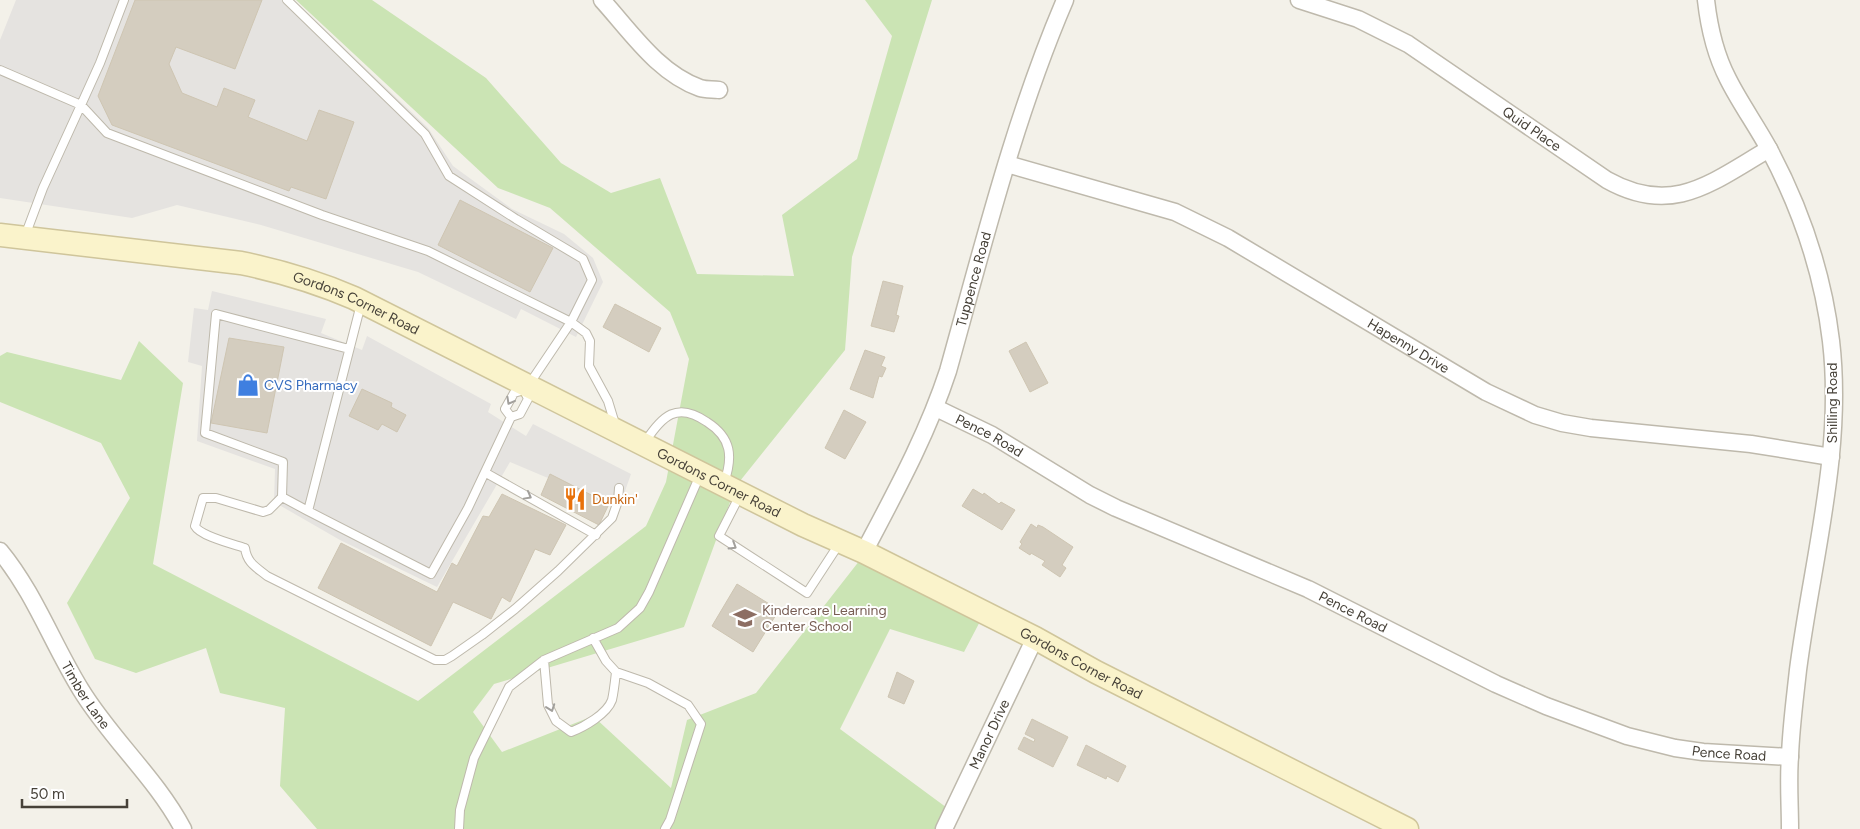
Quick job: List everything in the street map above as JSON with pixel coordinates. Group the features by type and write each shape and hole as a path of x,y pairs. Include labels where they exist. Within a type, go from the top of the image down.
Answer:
{"street":[{"path":"602,0 656,61 670,72 702,89 719,90"},
{"name":"Tuppence Road","path":"864,552 922,440 936,408 1030,88 1065,0"},
{"name":"Quid Place","path":"1299,0 1358,19 1408,44 1607,180 1631,192 1658,197 1687,193 1708,185 1769,149"},
{"name":"Shilling Road","path":"1706,0 1716,52 1727,77 1769,149 1802,221 1814,258 1824,299 1831,341 1834,382 1831,457 1798,670 1790,756 1790,829"},
{"name":"Hapenny Drive","path":"1007,164 1175,212 1228,238 1486,392 1535,415 1562,423 1591,428 1751,444 1831,457"},
{"name":"Gordons Corner Road","path":"0,235 241,263 319,283 361,302 526,388 864,552 1035,638 1105,677 1407,829"},
{"name":"Pence Road","path":"936,408 992,435 1090,495 1116,508 1308,589 1496,684 1546,706 1627,736 1675,748 1703,752 1790,756"},
{"name":"Timber Lane","path":"0,551 23,584 81,690 107,727 159,790 172,808 183,829"},
{"name":"Manor Drive","path":"944,829 1035,638"}],"lane":[{"path":"24,238 43,188 100,63 124,0"},
{"path":"287,0 425,134 449,176 516,220 582,259 592,280 571,322 526,388 514,393 505,409 511,417"},
{"path":"0,70 81,105 107,132 322,215 428,252 571,322 586,333 590,341 589,366 608,401 617,431"},
{"path":"308,511 361,302"},
{"path":"349,349 216,314 205,433 283,462 282,497 269,510 263,512 216,498 204,498 194,526 205,534 245,548 246,557 250,563 267,576 435,660 445,660 515,609 596,535 612,518 618,501 619,488"},
{"path":"282,497 431,574 486,472 511,417 520,414 528,399 526,388"},
{"path":"644,444 654,428 664,419 681,412 694,413 718,430 727,443 732,489 718,536 808,593 840,542"},
{"path":"486,472 596,535"},
{"path":"459,829 460,810 474,758 509,687 544,660 618,628 640,608 649,592 701,473"},
{"path":"593,638 606,661 616,672 648,683 688,705 701,724 670,820 665,829"},
{"path":"544,660 548,704 556,721 571,732 584,727 601,714 611,702 616,672"}],"green space":[{"path":"296,0 372,0 486,78 561,163 611,193 660,178 697,274 794,276 782,215 857,159 892,36 865,0 932,0 852,257 845,350 736,486 684,627 494,684 473,712 502,752 593,716 671,788 687,720 756,693 867,551 986,610 964,652 890,629 840,729 958,816 952,829 317,829 280,786 285,708 220,693 206,648 136,673 95,659 67,603 130,498 101,443 0,402 0,356 7,352 121,380 139,341 183,383 153,564 418,701 646,526 666,482 689,359 670,312 550,208 498,188"}],"shaded area":[{"path":"16,0 294,0 428,128 453,166 512,209 564,234 593,258 603,282 576,337 521,309 516,319 418,272 261,225 177,205 132,218 0,198 0,40"},
{"path":"212,291 326,319 321,333 362,350 367,336 491,404 488,412 526,436 533,424 631,474 619,508 510,462 437,587 340,540 274,502 275,469 197,441 202,366 188,362 194,308 208,310"}],"building":[{"path":"135,0 262,0 235,69 176,47 169,64 182,93 217,107 224,88 255,100 248,117 307,141 319,110 354,122 326,199 291,187 289,191 112,125 98,96"},
{"path":"460,200 553,248 530,292 438,245"},
{"path":"883,281 903,286 896,315 899,316 894,332 871,326"},
{"path":"615,304 661,328 649,352 603,327"},
{"name":"CVS Pharmacy","path":"229,338 284,347 267,433 211,423"},
{"path":"1026,342 1048,383 1030,392 1009,351"},
{"path":"865,350 885,357 881,366 886,368 882,377 879,376 873,398 850,389"},
{"path":"362,389 392,403 391,407 406,415 397,432 382,424 378,430 349,416"},
{"path":"844,410 866,422 845,459 825,448"},
{"name":"Dunkin'","path":"550,474 609,504 599,525 541,495"},
{"path":"973,489 983,495 984,493 999,504 1001,502 1015,510 1002,530 962,506"},
{"path":"502,494 566,525 550,555 535,549 510,602 502,597 491,619 453,602 431,646 318,588 341,543 437,592 452,563 457,566 483,516 489,517"},
{"path":"1031,524 1037,528 1038,525 1043,527 1073,547 1062,565 1066,568 1060,577 1042,565 1045,561 1019,548 1022,544 1020,542"},
{"name":"Kindercare Learning Center School","path":"737,584 779,610 753,652 712,626"},
{"path":"897,672 914,681 904,704 888,697"},
{"path":"1032,719 1068,737 1053,767 1018,749 1024,737 1034,742 1035,739 1025,734"},
{"path":"1086,745 1126,766 1118,782 1107,776 1106,779 1077,765"}],"place":[{"name":"CVS Pharmacy","path":"248,385"},
{"name":"Dunkin'","path":"575,499"},
{"name":"Kindercare Learning Center School","path":"745,618"}]}
